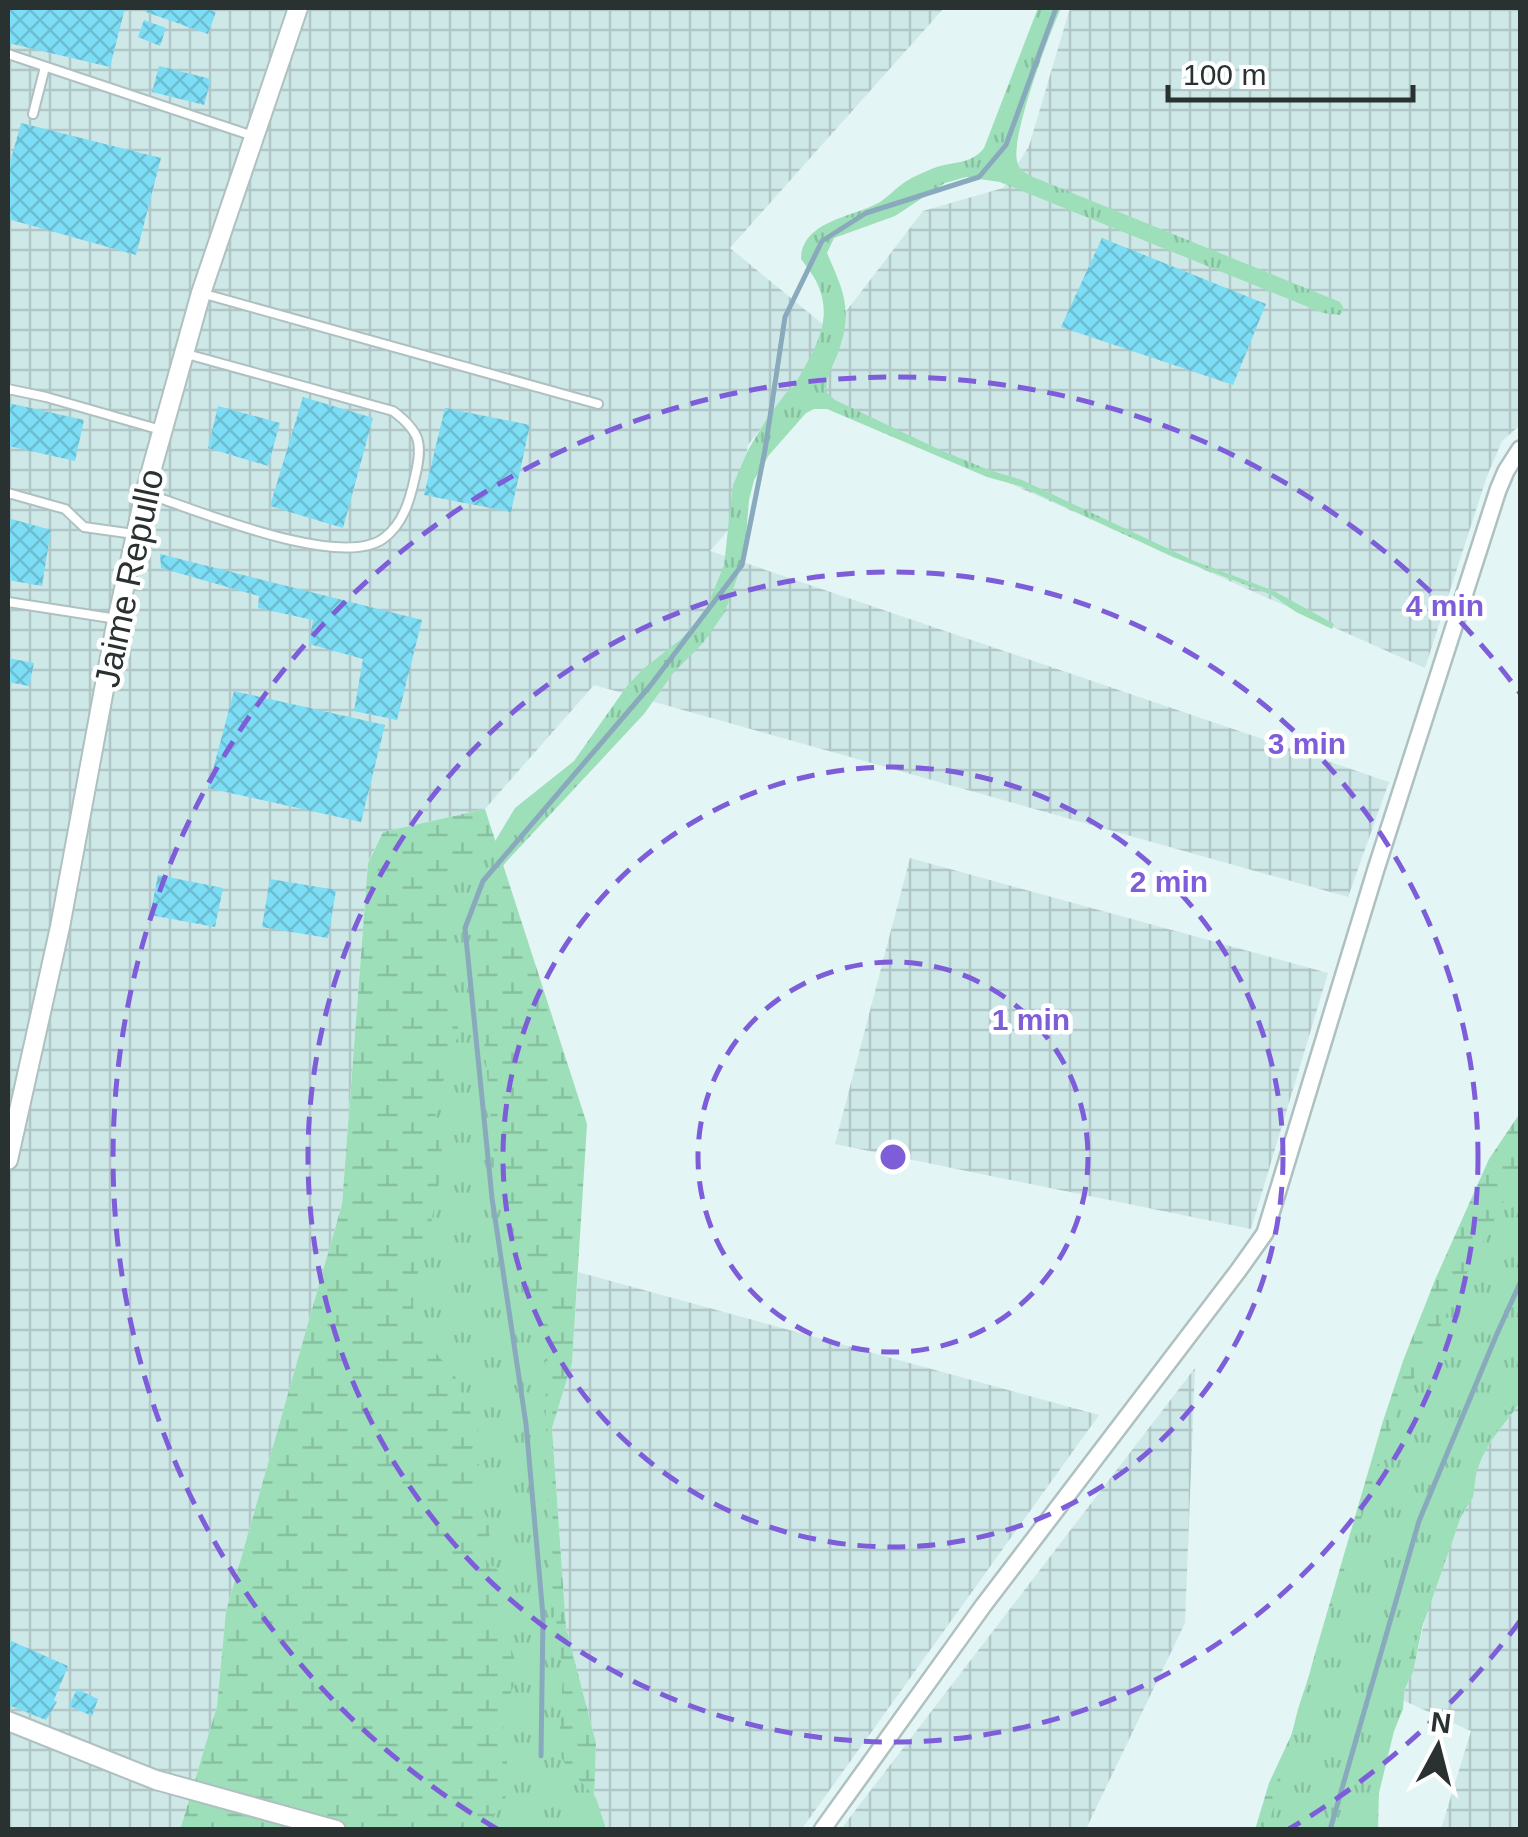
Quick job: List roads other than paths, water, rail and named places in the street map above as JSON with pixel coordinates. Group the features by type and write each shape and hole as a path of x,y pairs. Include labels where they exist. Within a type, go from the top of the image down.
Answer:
{"street":[{"name":"Jaime Repullo","path":"8,1160 60,927 117,619 145,493 200,293 298,8"},
{"path":"822,1830 983,1606 1266,1232 1376,868 1498,490 1520,449"},
{"path":"8,1721 156,1780 336,1830"}],"lane":[{"path":"8,54 253,136"},
{"path":"33,114 44,67"},
{"path":"200,293 598,404"},
{"path":"145,493 290,541 352,549 382,540 409,503 420,456 419,439 410,423 393,411 183,353"},
{"path":"8,389 161,430"},
{"path":"8,493 65,510 84,526 135,534"},
{"path":"8,602 117,619"}],"waterway":[{"path":"541,1756 543,1616 526,1424 492,1198 465,928 483,881 650,686 742,565 765,450 785,317 822,241 866,213 979,177 1006,145 1056,8"},
{"path":"1330,1830 1419,1521 1520,1283"}]}
